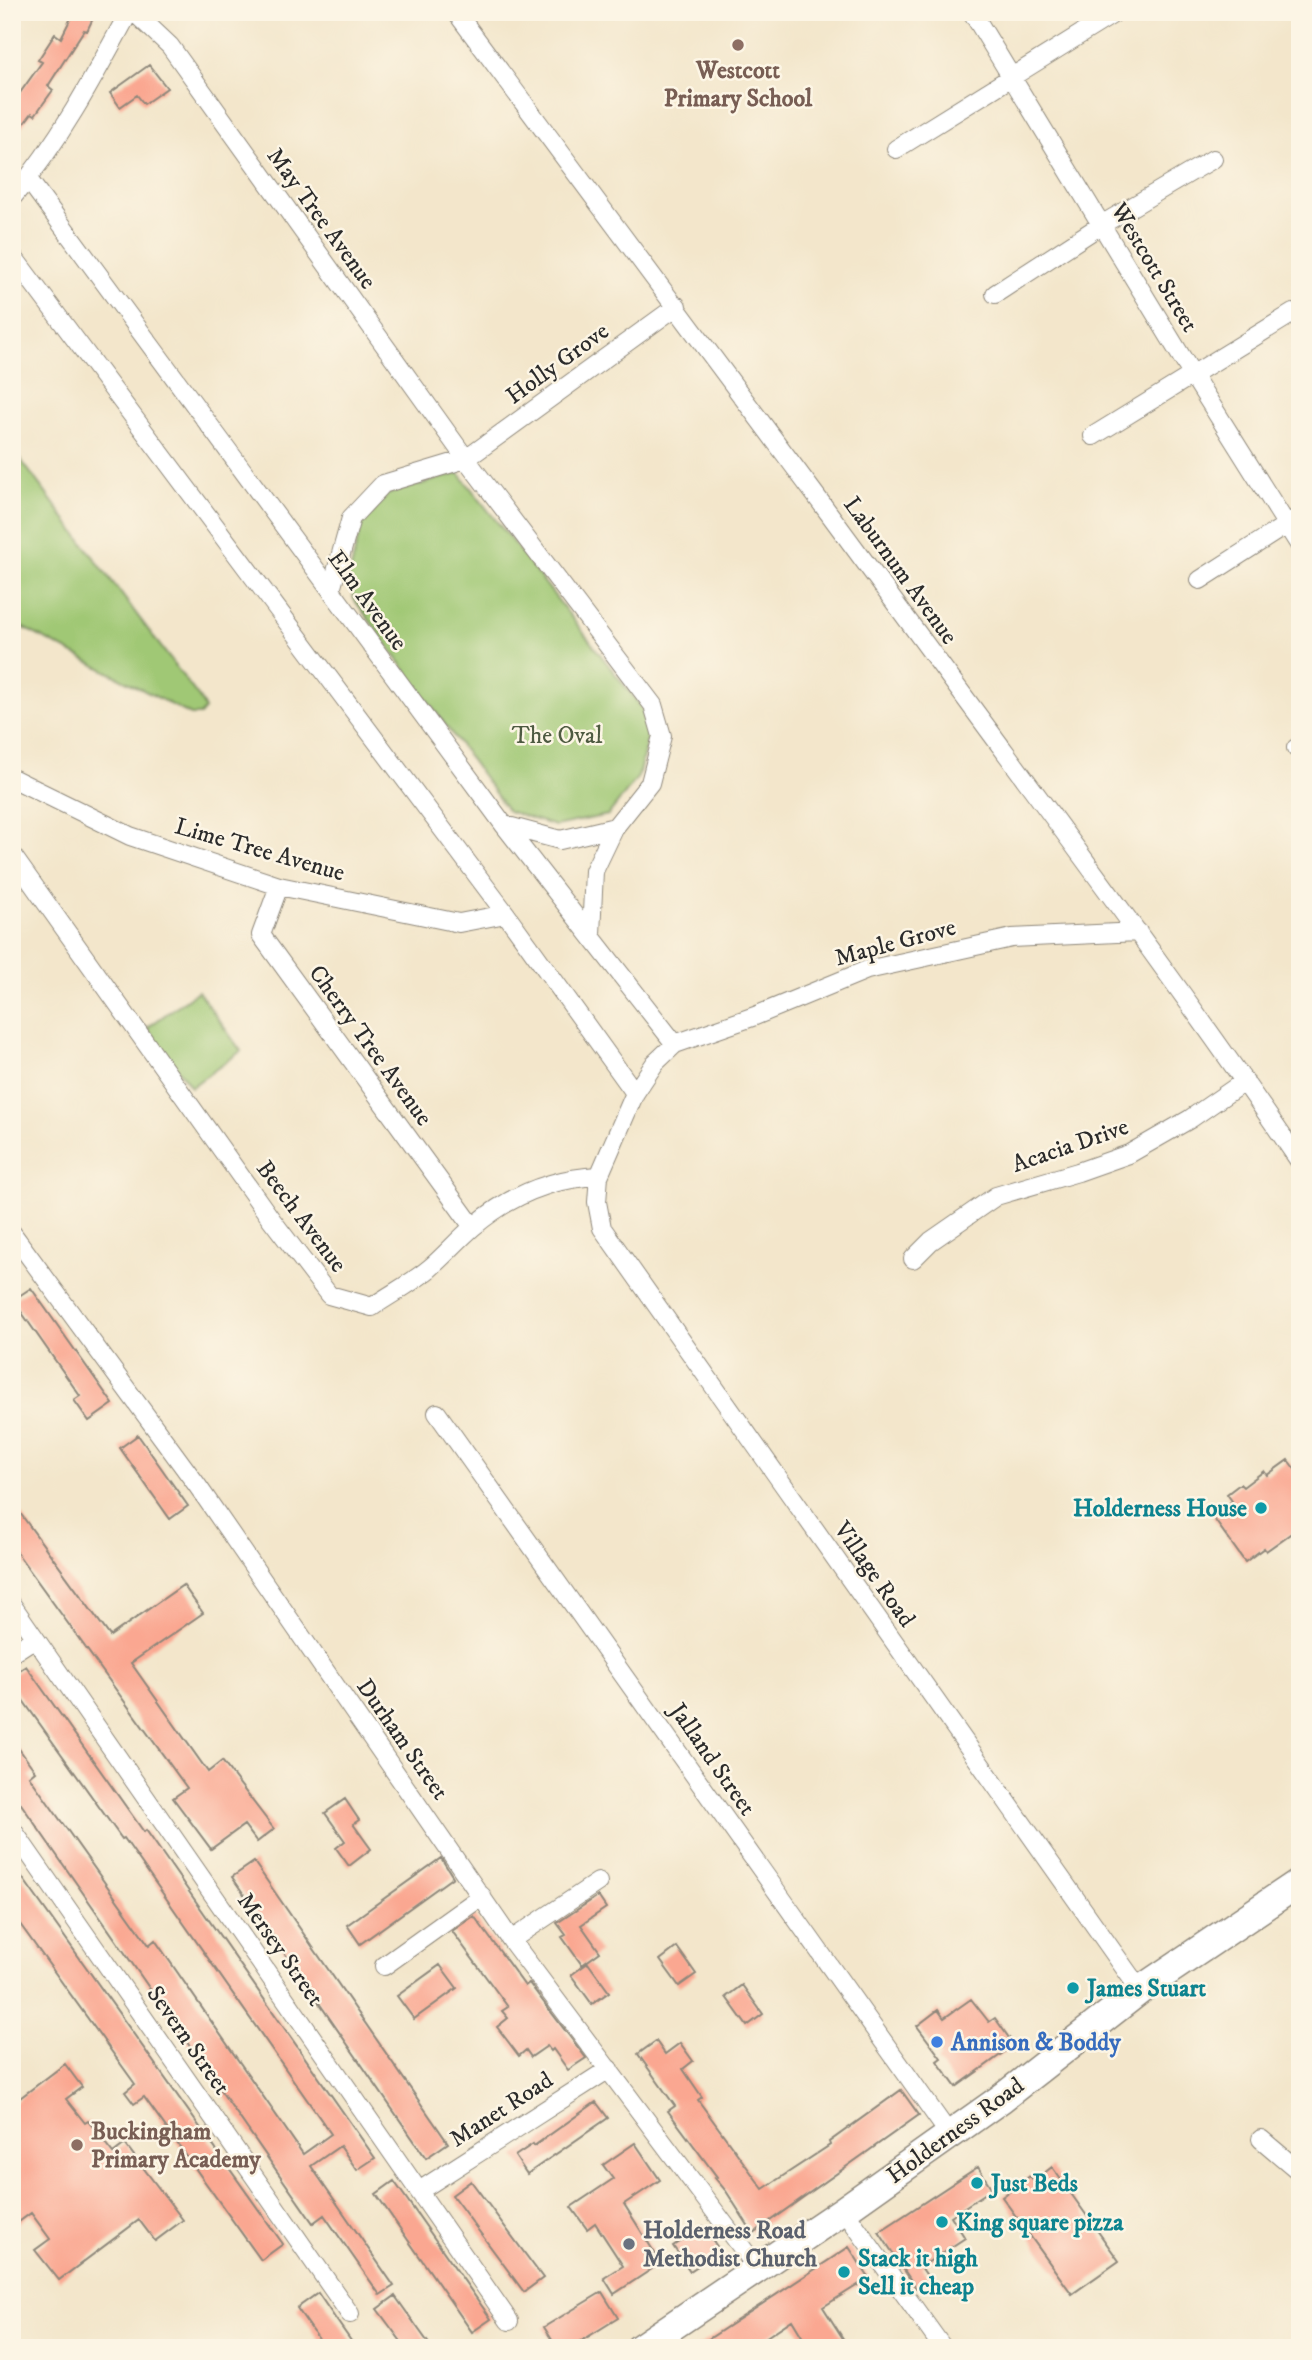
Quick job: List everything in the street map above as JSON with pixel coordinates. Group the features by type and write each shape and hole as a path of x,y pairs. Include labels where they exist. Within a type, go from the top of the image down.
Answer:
{"highway":[{"name":"Holderness Road","path":"647,2346 1002,2098 1140,1990 1300,1882"}],"street":[{"path":"12,198 78,107 131,12"},
{"name":"May Tree Avenue","path":"131,12 170,46 466,458"},
{"name":"Laburnum Avenue","path":"456,12 677,306 1138,932 1300,1162"},
{"name":"Westcott Street","path":"972,12 1192,374 1293,520 1300,546"},
{"path":"896,149 1113,14"},
{"path":"995,294 1101,225 1213,159"},
{"name":"Elm Avenue","path":"28,179 504,825 591,933 675,1044"},
{"path":"12,255 506,914 635,1093"},
{"name":"Holly Grove","path":"466,458 677,306"},
{"path":"1093,436 1293,313"},
{"path":"331,590 351,519 383,484 466,458 653,705 662,736 650,783 615,827 594,871 591,933"},
{"path":"1200,580 1293,520"},
{"name":"Lime Tree Avenue","path":"12,778 130,836 279,886 459,923 506,914"},
{"path":"504,825 560,840 615,827"},
{"name":"Beech Avenue","path":"12,855 271,1219 330,1294 372,1307 429,1269 473,1227 502,1205 551,1182 599,1176"},
{"name":"Cherry Tree Avenue","path":"279,886 261,935 473,1227"},
{"name":"Maple Grove","path":"675,1044 755,1016 867,970 1012,938 1138,932"},
{"path":"599,1176 635,1093 655,1063 675,1044"},
{"name":"Acacia Drive","path":"913,1259 931,1241 996,1196 1129,1154 1190,1119 1245,1081"},
{"name":"Village Road","path":"599,1176 597,1202 602,1228 1140,1990"},
{"name":"Durham Street","path":"12,1233 197,1485 512,1940 758,2269"},
{"name":"Jalland Street","path":"437,1413 948,2134"},
{"name":"Mersey Street","path":"12,1605 509,2321"},
{"path":"12,1653 35,1637"},
{"name":"Severn Street","path":"12,1829 350,2314"},
{"path":"512,1940 598,1882"},
{"path":"384,1966 482,1896"},
{"name":"Manet Road","path":"419,2191 609,2069"},
{"path":"1261,2139 1300,2172"},
{"path":"844,2210 943,2348"}],"green space":[{"path":"12,448 200,699 205,709 200,715 191,715 12,622"},
{"name":"The Oval","path":"459,473 642,708 648,736 638,777 608,815 555,826 508,811 354,599 349,577 361,526 388,494"},
{"path":"198,991 241,1051 191,1087 147,1028"}],"building":[{"path":"74,12 96,12 87,31 84,30 48,86 53,90 35,115 32,113 12,139 12,104 42,62 38,60 55,34 61,38"},
{"path":"149,65 167,88 144,104 137,95 120,107 110,93"},
{"path":"31,1288 113,1404 89,1421 74,1400 80,1396 13,1300"},
{"path":"138,1435 188,1506 170,1519 120,1448"},
{"name":"Holderness House","path":"1288,1460 1300,1476 1300,1527 1245,1562 1212,1516 1232,1501 1227,1494 1240,1484 1243,1487 1264,1471 1267,1475"},
{"path":"12,1502 110,1636 183,1585 203,1613 131,1663 208,1772 222,1761 274,1829 257,1842 244,1825 211,1849 173,1798 187,1788 12,1546"},
{"path":"26,1666 144,1832 146,1830 375,2158 357,2170 340,2146 311,2166 394,2286 380,2295 324,2215 313,2223 12,1791 12,1739 35,1771 29,1776 149,1945 155,1940 303,2154 331,2134 124,1838 122,1839 12,1685 12,1675"},
{"path":"345,1799 359,1820 353,1824 371,1849 349,1866 336,1848 345,1841 325,1813"},
{"path":"441,1858 453,1877 360,1944 347,1925"},
{"path":"254,1862 448,2143 426,2158 232,1877"},
{"path":"12,1863 283,2244 261,2260 144,2097 134,2104 125,2092 135,2084 12,1913"},
{"path":"598,1896 606,1908 581,1925 600,1952 582,1965 562,1937 566,1935 557,1923"},
{"path":"474,1916 525,1986 529,1983 586,2058 568,2070 553,2049 551,2051 547,2046 531,2057 526,2050 519,2056 497,2027 508,2018 502,2011 508,2007 452,1931"},
{"path":"677,1947 696,1974 679,1986 660,1960"},
{"path":"588,1963 609,1992 592,2004 571,1975"},
{"path":"440,1965 457,1988 414,2019 397,1996"},
{"path":"742,1985 763,2014 747,2026 726,1997"},
{"path":"971,1999 989,2022 995,2018 1014,2045 956,2087 937,2061 941,2058 917,2026 938,2010 944,2018"},
{"path":"656,2041 665,2054 680,2043 693,2061 683,2069 702,2097 698,2100 763,2189 830,2145 829,2142 901,2090 919,2115 753,2233 715,2178 717,2177 668,2111 675,2106 638,2054"},
{"path":"65,2064 82,2087 66,2099 85,2123 88,2121 113,2153 125,2144 183,2220 155,2241 139,2220 59,2280 35,2250 50,2239 31,2213 12,2227 12,2104"},
{"path":"596,2102 608,2118 527,2174 515,2156 533,2144 534,2146"},
{"path":"635,2143 660,2180 624,2204 661,2263 614,2294 604,2278 623,2266 595,2223 587,2229 571,2207 613,2179 603,2165"},
{"path":"978,2167 992,2189 951,2216 965,2238 921,2267 930,2280 916,2288 879,2232"},
{"path":"1052,2167 1119,2261 1072,2294 1002,2197 1030,2176 1034,2181"},
{"path":"394,2181 491,2319 472,2332 376,2194"},
{"path":"471,2181 543,2278 524,2292 452,2195"},
{"path":"703,2226 720,2251 690,2271 673,2246"},
{"path":"849,2247 869,2278 823,2307 849,2348 809,2348 792,2320 750,2348 695,2348"},
{"path":"602,2292 618,2318 570,2348 557,2348 544,2327"},
{"path":"318,2293 356,2348 325,2348 297,2308"},
{"path":"395,2296 432,2348 406,2348 377,2309"}],"place":[{"name":"Westcott Primary School","path":"738,45"},
{"name":"Holderness House","path":"1261,1508"},
{"name":"James Stuart","path":"1073,1988"},
{"name":"Annison & Boddy","path":"937,2042"},
{"name":"Buckingham Primary Academy","path":"77,2145"},
{"name":"Just Beds","path":"977,2183"},
{"name":"King square pizza","path":"942,2222"},
{"name":"Holderness Road Methodist Church","path":"629,2244"},
{"name":"Stack it high Sell it cheap","path":"844,2272"}]}
